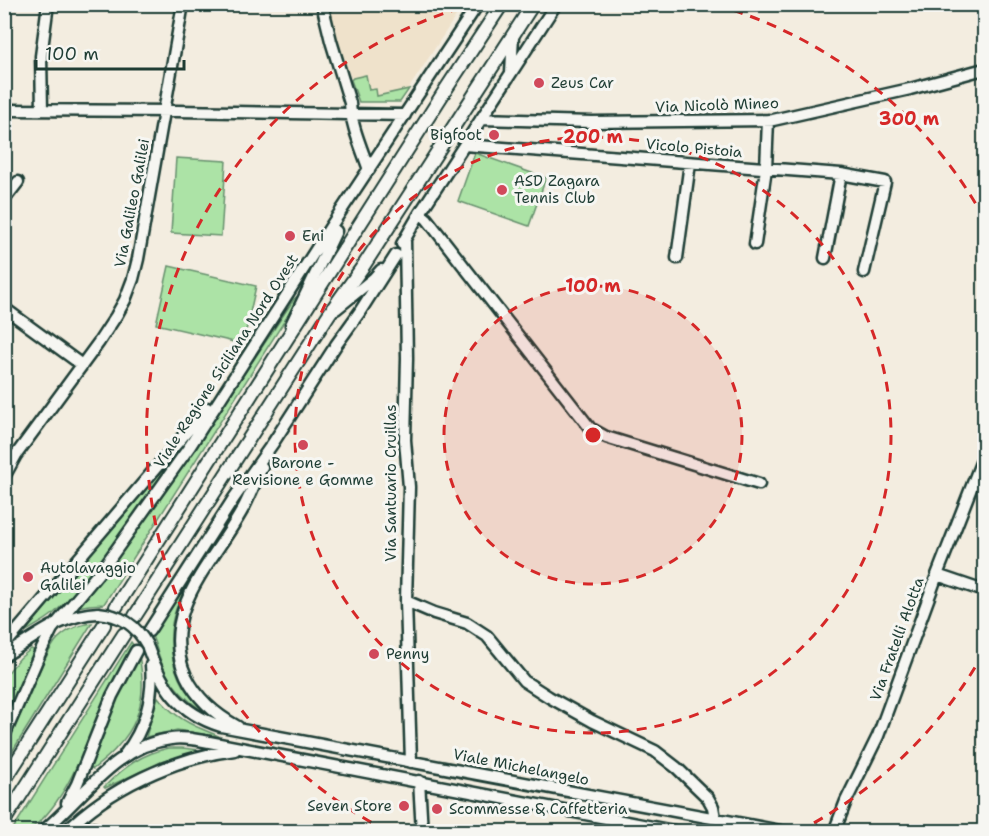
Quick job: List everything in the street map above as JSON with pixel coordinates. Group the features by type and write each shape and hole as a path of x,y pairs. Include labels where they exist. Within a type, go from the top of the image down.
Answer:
{"main road":[{"path":"116,606 502,4"},
{"path":"135,616 329,314 364,265 533,4"},
{"path":"4,781 104,625"},
{"path":"4,821 124,634"}],"street":[{"path":"42,110 41,56 48,4"},
{"name":"Via Galileo Galilei","path":"4,477 16,455 116,316 133,279 183,4"},
{"path":"322,4 350,103 351,114 369,170"},
{"name":"Viale Regione Siciliana Nord Ovest","path":"4,736 47,638 106,564 190,446 478,4"},
{"path":"149,631 234,498 366,304 420,213 556,4"},
{"path":"511,73 513,36"},
{"name":"Via Nicolò Mineo","path":"481,118 592,122 768,120 885,95 984,69"},
{"path":"4,110 165,110 405,115"},
{"path":"755,244 765,169 768,120"},
{"name":"Vicolo Pistoia","path":"464,145 841,174 885,182 864,272"},
{"path":"676,258 690,163"},
{"path":"825,258 841,174"},
{"path":"4,200 18,182"},
{"path":"275,359 354,192"},
{"path":"420,213 590,428 606,437 759,484"},
{"name":"Via Santuario Cruillas","path":"405,239 405,440 409,487 406,601 411,762"},
{"path":"329,314 373,279 396,255"},
{"path":"4,308 82,365"},
{"path":"4,646 190,429 261,336"},
{"path":"249,732 215,712 194,689 184,671 179,655 178,628 191,591 244,506 273,443"},
{"path":"4,457 16,455"},
{"name":"Via Fratelli Alotta","path":"834,831 878,736 984,455"},
{"path":"937,575 984,591"},
{"path":"406,601 467,623 487,636 524,681 592,721 655,751 677,768 708,798 715,818"},
{"name":"Viale Michelangelo","path":"56,625 73,617 98,613 112,615 126,621 138,631 148,646 165,686 178,702 193,714 210,723 786,831"},
{"path":"4,656 56,625"},
{"path":"4,665 23,645"},
{"path":"121,759 142,727 148,706 152,674 148,646"},
{"path":"54,820 77,784 108,705 136,651"},
{"path":"43,831 121,759 144,746 172,738 193,739 679,831"},
{"path":"83,826 103,800 126,786 164,769 206,756 246,749"},
{"path":"419,781 422,831"},
{"path":"65,831 83,826 109,831"}],"shaded area":[{"path":"329,5 463,5 400,102 359,102 338,42"}],"green space":[{"path":"366,75 369,90 376,89 377,96 409,89 400,102 359,102 351,80"},
{"name":"ASD Zagara Tennis Club","path":"475,153 546,178 529,226 458,201"},
{"path":"176,158 226,161 221,236 171,233"},
{"path":"169,266 256,286 243,344 156,324"},
{"path":"300,294 104,604 77,607 140,525 294,299"},
{"path":"181,448 122,535 89,577 53,614 25,632 173,455"},
{"path":"195,571 173,618 171,648 175,668 185,689 203,711 173,684 162,664 152,636"},
{"path":"92,623 5,763 5,749 51,647 67,631"},
{"path":"131,642 134,646 106,696 79,764 62,793 49,812 33,827 25,831 11,832"},
{"path":"31,649 36,651 5,723 5,676"},
{"path":"139,656 142,692 137,715 126,736 93,769 90,767 113,705"},
{"path":"158,697 183,720 220,737 177,730 146,737"},
{"path":"169,748 201,750 161,762 104,787 133,762"}],"place":[{"name":"Zeus Car","path":"539,83"},
{"name":"Bigfoot","path":"494,135"},
{"name":"ASD Zagara Tennis Club","path":"502,190"},
{"name":"Eni","path":"290,236"},
{"name":"Barone - Revisione e Gomme","path":"303,445"},
{"name":"Autolavaggio Galilei","path":"28,577"},
{"name":"Penny","path":"374,654"},
{"name":"Seven Store","path":"404,806"},
{"name":"Scommesse & Caffetteria","path":"437,809"}]}
